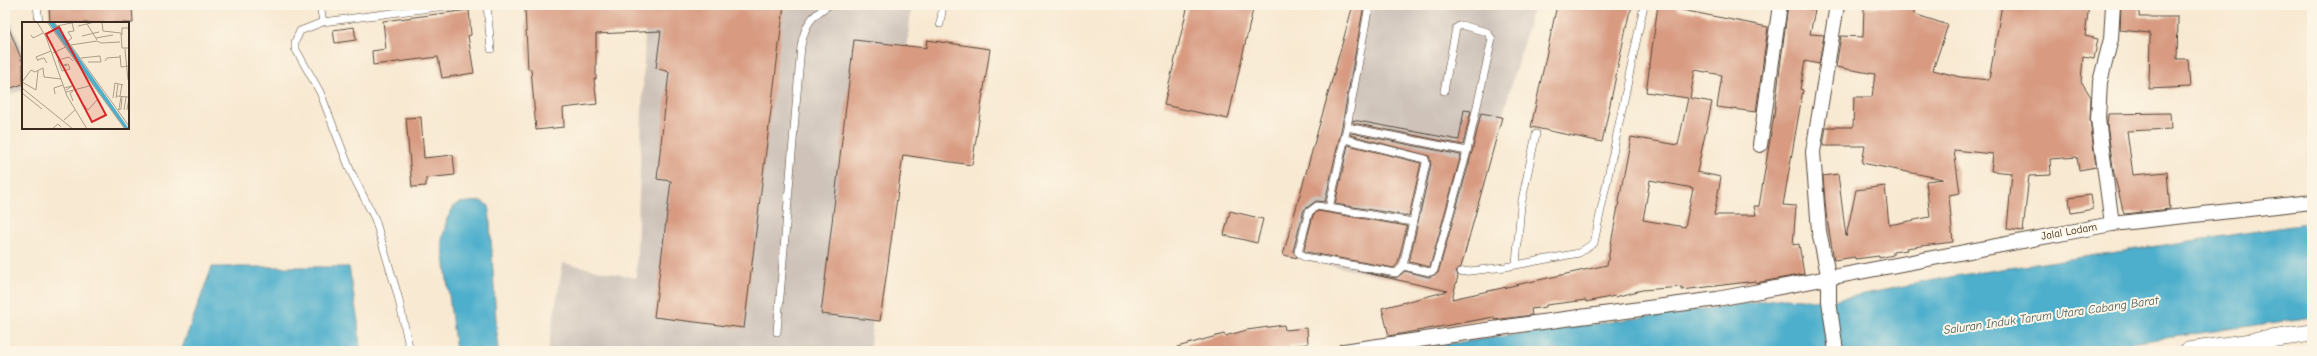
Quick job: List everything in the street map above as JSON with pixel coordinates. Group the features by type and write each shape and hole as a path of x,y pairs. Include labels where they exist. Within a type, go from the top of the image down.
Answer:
{"street":[{"path":"1760,145 1780,5"},
{"path":"1836,351 1829,301 1829,278 1819,231 1813,152 1837,5"},
{"path":"2112,5 2111,39 2100,82 2098,119 2112,224"},
{"name":"Jalal Lodam","path":"1344,351 1527,324 1717,299 2112,224 2312,202"},
{"path":"2188,351 2312,333"}],"lane":[{"path":"37,5 39,22"},
{"path":"320,5 323,22"},
{"path":"410,351 398,296 375,219 351,172 320,92 295,48 295,42 300,31 323,22 453,5"},
{"path":"487,5 491,49"},
{"path":"777,332 801,46 804,29 814,14 829,5"},
{"path":"940,24 943,5"},
{"path":"1329,208 1345,139 1369,5"},
{"path":"1462,272 1579,253 1594,243 1644,5"},
{"path":"1403,266 1430,272 1434,270 1467,151 1492,39 1487,32 1461,25 1456,28 1444,91"},
{"path":"1347,127 1467,151"},
{"path":"1516,264 1521,205 1536,134"},
{"path":"1345,139 1425,159 1426,163 1413,222 1403,266 1396,274 1302,256 1298,252 1309,212 1317,206 1413,222"}],"shaded area":[{"path":"646,5 912,5 869,351 548,351 563,263 636,278"},
{"path":"1353,5 1534,5 1453,292 1283,255"},
{"path":"5,7 22,49 22,90 5,96"}],"water":[{"path":"481,201 489,206 498,351 456,351 442,240 447,219 454,206 458,203"},
{"name":"Saluran Induk Tarum Utara Cabang Barat","path":"2312,223 2312,317 2075,351 1396,351 1784,298 1829,301 1955,276"},
{"path":"212,267 349,267 358,322 360,351 181,351"}],"building":[{"path":"49,5 132,5 133,23 50,22"},
{"path":"572,5 784,5 744,328 654,317 671,181 657,179 669,72 656,68 661,31 596,34 596,79 594,79 597,104 563,108 564,127 536,130 531,69 528,69 525,8"},
{"path":"1188,5 1254,5 1228,119 1164,105"},
{"path":"1353,5 1364,5 1342,126 1325,202 1316,201 1304,210 1293,251 1298,258 1283,255"},
{"path":"1557,5 1631,5 1602,142 1531,127"},
{"path":"1658,5 1678,5 1677,9 1768,27 1756,112 1717,107 1722,75 1695,70 1690,98 1712,102 1697,172 1721,177 1714,215 1756,215 1754,206 1759,206 1774,115 1788,5 1815,10 1810,34 1824,35 1819,64 1805,61 1800,89 1803,90 1783,205 1796,206 1793,245 1799,244 1804,274 1756,283 1756,281 1682,290 1682,287 1642,290 1586,302 1586,300 1546,305 1546,307 1531,309 1532,315 1494,320 1494,317 1389,336 1382,308 1448,291 1357,271 1396,278 1405,271 1429,277 1438,273 1472,152 1481,113 1502,117 1461,267 1456,270 1458,276 1452,299 1607,265 1631,137 1678,145 1688,98 1646,92","holes":["1650,180 1693,188 1685,227 1643,220"]},
{"path":"2002,5 2089,5 2085,36 2098,39 2094,59 2083,57 2081,81 2091,97 2090,120 2096,167 2079,170 2077,157 2050,159 2051,175 2029,176 2023,231 2007,229 2012,173 1991,171 1993,154 1954,150 1960,193 1949,195 1953,242 1906,248 1907,250 1893,252 1893,255 1879,258 1879,256 1855,259 1855,257 1834,260 1826,213 1823,176 1838,174 1846,237 1856,190 1885,186 1889,225 1930,217 1926,181 1943,179 1862,163 1865,146 1823,146 1826,127 1853,127 1854,97 1872,97 1875,74 1836,67 1841,36 1863,37 1864,7 1914,8 1914,14 1948,25 1933,70 1960,77 1989,80"},
{"path":"2121,5 2140,5 2139,17 2178,17 2177,59 2188,59 2190,87 2149,89 2150,33 2120,30"},
{"path":"469,10 471,35 468,36 474,73 442,78 438,57 373,65 372,51 386,49 383,21"},
{"path":"5,19 22,61 22,84 5,90"},
{"path":"354,27 356,40 335,43 333,30"},
{"path":"854,40 926,48 927,40 990,49 972,165 903,155 880,321 821,314"},
{"path":"1464,110 1471,111 1463,145 1353,123 1353,120 1459,140"},
{"path":"2170,113 2171,129 2127,131 2133,175 2167,172 2170,209 2124,214 2114,174 2107,125 2108,114"},
{"path":"421,117 424,158 453,155 455,175 426,178 426,186 412,187 406,118"},
{"path":"1351,133 1461,155 1430,267 1409,262 1431,164 1429,156 1350,135"},
{"path":"1348,145 1421,163 1409,216 1335,204"},
{"path":"2091,195 2093,209 2071,213 2069,198"},
{"path":"1230,211 1263,219 1257,243 1224,235"},
{"path":"1318,211 1407,226 1398,263 1394,268 1306,252 1304,250 1313,215"},
{"path":"1284,325 1285,330 1307,328 1308,344 1289,346 1290,351 1178,351 1177,347 1224,334 1225,336 1247,330"}]}
